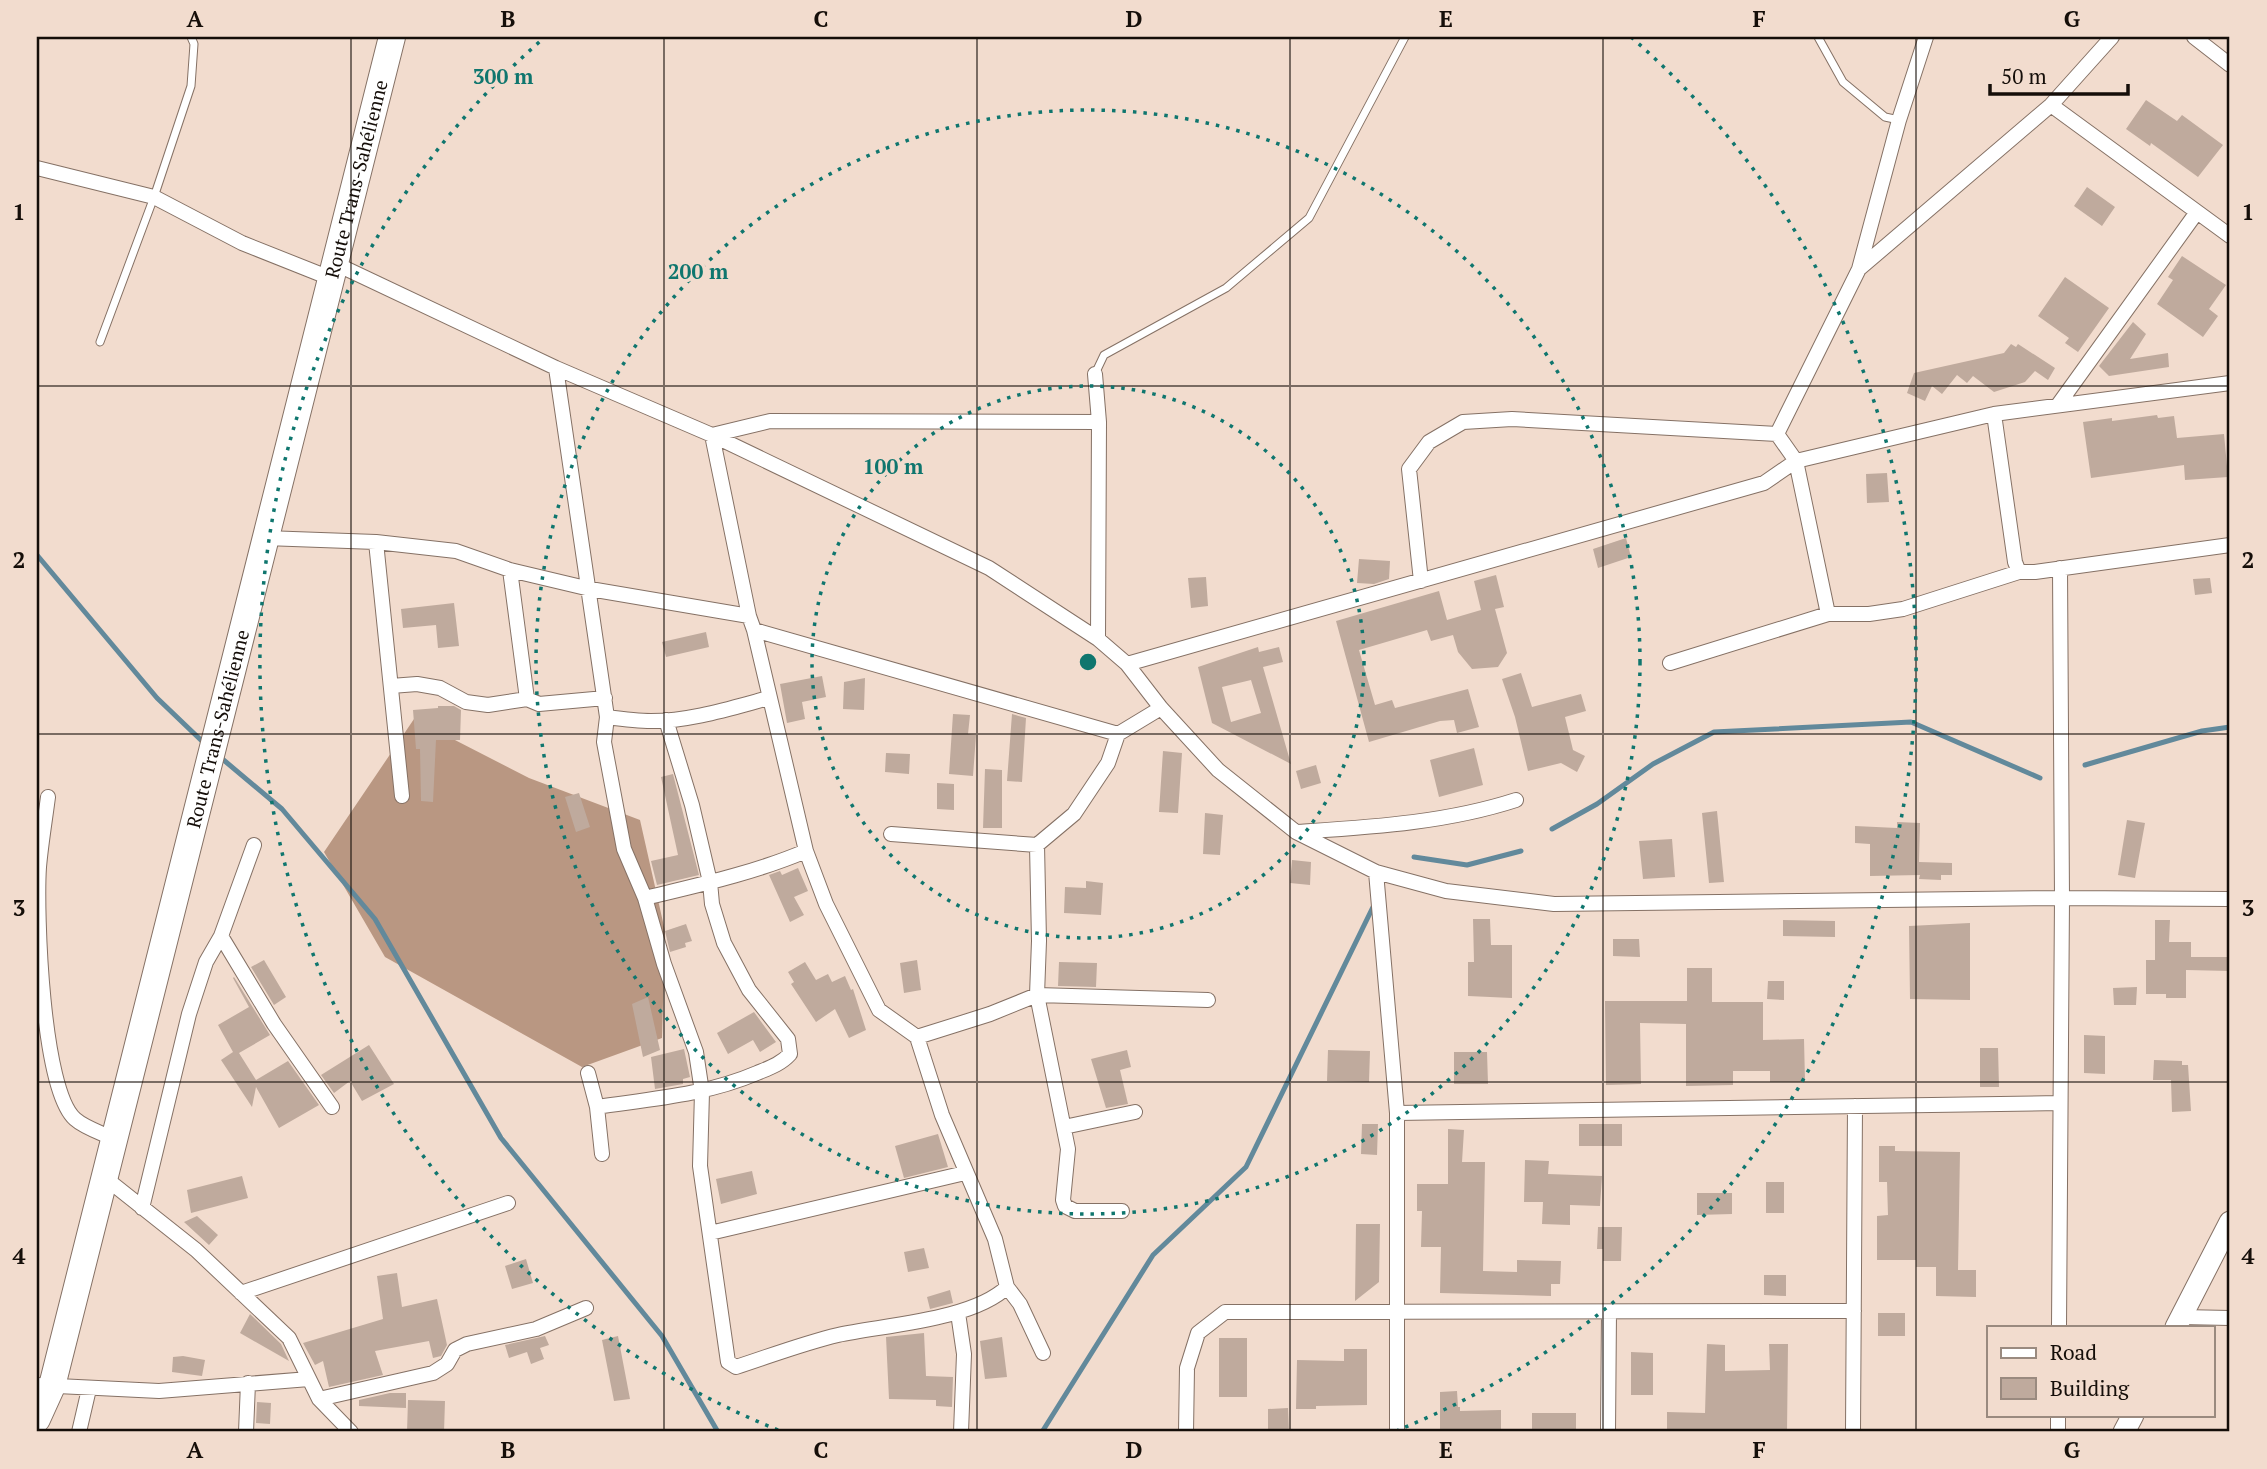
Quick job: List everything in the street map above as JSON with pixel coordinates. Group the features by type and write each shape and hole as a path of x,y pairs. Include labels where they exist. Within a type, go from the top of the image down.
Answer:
{"highway":[{"name":"Route Trans-Sahélienne","path":"37,1419 114,1139 392,37"}],"street":[{"path":"1777,434 1859,269 1899,120 1926,37"},
{"path":"1859,269 2051,105 2112,37"},
{"path":"2194,37 2230,65"},
{"path":"2051,105 2230,236"},
{"path":"37,168 154,197 242,243 332,271 712,435 989,568 1098,639 1127,664 1161,708 1218,770 1296,832 1376,872 1446,891 1554,904 2062,898 2230,899"},
{"path":"2058,405 2197,212"},
{"path":"556,368 605,698 607,718 604,742 624,849 645,898 664,964 696,1052 702,1092 700,1166 728,1362 736,1367 836,1336 958,1313 999,1294 1007,1287"},
{"path":"1095,374 1099,422 1098,639"},
{"path":"1127,664 1764,483 1796,461 1994,414 2230,383"},
{"path":"1994,414 2015,562 2019,572"},
{"path":"1421,581 1409,469 1429,442 1463,422 1512,419 1777,434"},
{"path":"712,435 769,421 1099,422"},
{"path":"1777,434 1796,461 1828,614"},
{"path":"712,435 749,616 806,851 826,904 879,1010 917,1037 942,1115 995,1239 1007,1287 1020,1304 1043,1353"},
{"path":"265,538 376,542 456,551 510,570 590,589 749,616"},
{"path":"376,542 402,796"},
{"path":"1670,663 1828,614 1869,614 1903,609 2019,572 2230,545"},
{"path":"2059,1326 2062,898 2060,568"},
{"path":"510,570 527,699"},
{"path":"754,630 1118,734"},
{"path":"391,686 417,684 440,688 466,702 488,705 527,699 540,704 605,698"},
{"path":"607,718 666,720 715,712 769,698"},
{"path":"891,834 1037,845 1074,814 1108,763 1118,734 1161,708"},
{"path":"597,1107 702,1092 736,1082 783,1062 790,1054 788,1039 749,990 724,943 712,904 710,882 692,805 666,720"},
{"path":"48,797 39,868 39,960 55,1078 64,1103 75,1119 114,1139"},
{"path":"1296,832 1395,825 1484,810 1516,800"},
{"path":"142,1208 188,1014 206,962 221,936 254,845"},
{"path":"1037,845 1037,995 1068,1149 1063,1199 1065,1206 1075,1211 1122,1211"},
{"path":"645,898 777,863 806,851"},
{"path":"1376,872 1397,1112 1398,1432"},
{"path":"221,936 274,1024 332,1107"},
{"path":"917,1037 990,1014 1037,995 1208,1000"},
{"path":"588,1073 597,1107 602,1154"},
{"path":"1397,1112 2060,1103"},
{"path":"1853,1432 1855,1106"},
{"path":"1064,1127 1135,1112"},
{"path":"710,1233 965,1173"},
{"path":"104,1177 196,1250 289,1338 320,1399 351,1432"},
{"path":"241,1293 508,1203"},
{"path":"2178,1322 2230,1222"},
{"path":"320,1399 433,1373 447,1364 455,1350 467,1344 536,1329 586,1308"},
{"path":"1186,1432 1187,1368 1198,1333 1225,1312 1854,1311"},
{"path":"1608,1432 1609,1312"},
{"path":"958,1313 964,1354 961,1432"},
{"path":"2178,1322 2230,1318"},
{"path":"45,1385 159,1391 309,1379"},
{"path":"246,1432 248,1383"},
{"path":"79,1432 89,1389"},
{"path":"2124,1432 2132,1416"}],"lane":[{"path":"100,342 154,197 191,86 194,44 191,37"},
{"path":"1095,374 1104,355 1226,288 1309,218 1405,37"},
{"path":"1818,37 1843,82 1885,117 1899,120"}],"shaded area":[{"path":"414,719 529,778 640,820 665,931 662,1038 582,1067 385,957 324,852"}],"building":[{"path":"2146,100 2177,121 2182,115 2223,145 2198,177 2151,143 2150,146 2126,129"},
{"path":"2087,187 2115,207 2102,226 2074,206"},
{"path":"2182,256 2226,285 2209,309 2218,316 2203,337 2157,304 2173,280 2168,277"},
{"path":"2065,277 2109,308 2078,352 2065,343 2069,338 2038,316"},
{"path":"2133,322 2146,334 2130,359 2168,353 2169,367 2109,376 2099,366"},
{"path":"2011,344 2016,347 2018,344 2055,368 2048,380 2035,371 2025,382 1994,392 1973,376 1967,383 1957,375 1942,394 1932,386 1925,401 1907,393 1914,373 2004,353"},
{"path":"2157,415 2158,418 2174,416 2177,438 2224,434 2228,477 2185,480 2184,465 2091,478 2083,422"},
{"path":"1887,473 1889,502 1867,503 1866,474"},
{"path":"1626,538 1631,557 1598,568 1593,549"},
{"path":"1359,559 1390,561 1389,579 1374,584 1357,583"},
{"path":"1496,575 1504,607 1495,609 1507,653 1498,667 1472,669 1458,652 1453,635 1431,641 1427,630 1359,650 1375,705 1392,700 1395,708 1468,689 1479,727 1457,733 1454,720 1440,721 1369,742 1336,621 1439,591 1447,620 1481,610 1474,581"},
{"path":"1206,577 1208,606 1191,608 1188,578"},
{"path":"2210,578 2212,593 2195,595 2193,579"},
{"path":"454,603 459,646 438,648 436,625 403,628 401,609"},
{"path":"706,632 709,647 666,657 662,642"},
{"path":"1258,647 1259,652 1279,647 1283,662 1263,667 1291,764 1212,723 1198,667","holes":["1251,680 1261,713 1231,722 1222,687"]},
{"path":"1521,673 1532,707 1581,694 1586,711 1565,717 1573,750 1585,756 1577,772 1561,763 1528,771 1515,717 1502,679"},
{"path":"822,676 826,697 802,702 805,719 787,723 780,684"},
{"path":"865,678 864,710 843,709 844,682"},
{"path":"454,706 461,710 460,740 436,740 433,802 421,801 420,749 416,749 413,710"},
{"path":"953,714 970,715 968,734 976,735 973,776 949,774"},
{"path":"1012,714 1026,718 1022,782 1007,781"},
{"path":"1474,748 1483,785 1439,797 1430,760"},
{"path":"1163,751 1182,753 1178,813 1159,812"},
{"path":"886,753 910,754 909,774 885,772"},
{"path":"1316,765 1321,783 1301,789 1296,771"},
{"path":"985,769 1002,770 1002,828 983,828"},
{"path":"673,774 699,875 657,885 651,861 678,855 661,777"},
{"path":"937,783 954,784 954,810 937,809"},
{"path":"579,793 590,827 576,832 565,797"},
{"path":"1717,811 1724,882 1709,883 1702,813"},
{"path":"1205,813 1223,815 1220,855 1203,854"},
{"path":"2127,820 2145,823 2135,878 2118,875"},
{"path":"1897,822 1920,823 1919,862 1952,863 1952,875 1941,875 1941,880 1919,879 1920,875 1870,876 1870,844 1855,843 1855,826 1897,828"},
{"path":"1672,839 1675,877 1643,879 1639,841"},
{"path":"1292,860 1311,862 1310,885 1290,883"},
{"path":"798,868 808,891 794,897 804,915 790,922 769,875 780,871 782,875"},
{"path":"1086,881 1103,883 1101,915 1064,913 1065,887 1086,888"},
{"path":"1473,919 1490,919 1491,945 1512,945 1512,998 1468,996 1468,962 1474,962"},
{"path":"1783,920 1835,921 1835,937 1783,936"},
{"path":"2155,920 2170,920 2169,942 2191,942 2191,957 2230,957 2230,971 2186,970 2186,998 2146,994 2146,960 2155,960"},
{"path":"1970,923 1970,1000 1910,999 1909,926"},
{"path":"686,924 692,941 685,943 686,947 670,952 665,931"},
{"path":"1613,939 1639,939 1640,957 1613,956"},
{"path":"264,960 286,997 274,1005 251,967"},
{"path":"917,960 921,990 904,993 900,963"},
{"path":"805,962 816,980 828,974 832,982 845,976 851,990 853,989 866,1030 849,1038 835,1009 816,1022 791,984 794,982 788,972"},
{"path":"1059,962 1097,963 1096,987 1058,986"},
{"path":"1687,968 1712,968 1712,1002 1763,1002 1763,1040 1804,1039 1805,1082 1770,1082 1770,1071 1733,1071 1733,1085 1686,1086 1686,1024 1640,1023 1641,1084 1606,1085 1605,1001 1687,1001"},
{"path":"234,977 270,1035 239,1053 256,1080 288,1061 319,1105 279,1128 256,1087 252,1107 221,1060 233,1052 218,1025 249,1007"},
{"path":"1768,981 1784,981 1784,1000 1767,999"},
{"path":"2137,987 2136,1005 2114,1005 2113,988"},
{"path":"648,997 660,1050 643,1057 632,1004"},
{"path":"754,1012 776,1042 760,1052 753,1040 728,1054 717,1033"},
{"path":"2084,1035 2105,1036 2105,1074 2084,1073"},
{"path":"369,1045 394,1084 362,1101 350,1081 334,1093 321,1075"},
{"path":"1980,1048 1998,1048 1999,1087 1980,1087"},
{"path":"684,1049 690,1077 683,1079 683,1084 655,1089 651,1057"},
{"path":"1127,1050 1131,1067 1120,1070 1128,1104 1106,1108 1091,1059"},
{"path":"1328,1050 1370,1051 1369,1082 1327,1081"},
{"path":"1454,1052 1487,1052 1488,1084 1454,1084"},
{"path":"2154,1060 2182,1061 2182,1065 2188,1065 2191,1111 2172,1112 2171,1080 2153,1080"},
{"path":"1362,1124 1378,1124 1377,1155 1361,1154"},
{"path":"1579,1124 1622,1124 1622,1146 1579,1146"},
{"path":"1448,1129 1464,1130 1462,1162 1485,1162 1483,1271 1517,1272 1517,1260 1561,1261 1560,1284 1551,1284 1551,1296 1440,1293 1441,1247 1421,1247 1422,1211 1417,1211 1417,1184 1448,1184"},
{"path":"938,1134 948,1167 904,1178 895,1146"},
{"path":"1879,1146 1895,1146 1895,1151 1960,1152 1958,1270 1976,1270 1976,1297 1936,1296 1936,1267 1916,1267 1916,1260 1877,1260 1877,1216 1888,1215 1887,1182 1879,1182"},
{"path":"1525,1160 1549,1161 1548,1174 1602,1176 1600,1206 1570,1205 1570,1225 1542,1224 1543,1202 1524,1202"},
{"path":"752,1171 757,1194 721,1204 716,1179"},
{"path":"242,1176 248,1198 191,1213 187,1190"},
{"path":"1766,1182 1784,1182 1784,1213 1766,1213"},
{"path":"1697,1193 1732,1193 1732,1214 1697,1215"},
{"path":"197,1216 218,1235 209,1245 184,1222"},
{"path":"1356,1224 1380,1224 1379,1282 1355,1301"},
{"path":"1598,1227 1622,1227 1621,1261 1603,1261 1603,1249 1597,1249"},
{"path":"924,1248 929,1268 908,1272 904,1252"},
{"path":"526,1259 533,1283 512,1289 505,1266"},
{"path":"397,1273 402,1307 437,1299 447,1345 441,1356 433,1358 429,1341 375,1351 383,1375 329,1387 323,1361 315,1365 303,1343 383,1319 377,1276"},
{"path":"1764,1275 1786,1275 1786,1296 1764,1295"},
{"path":"950,1290 953,1303 930,1309 927,1297"},
{"path":"1878,1313 1905,1313 1905,1336 1878,1336"},
{"path":"250,1314 281,1344 289,1361 240,1333"},
{"path":"924,1333 926,1376 953,1377 952,1407 936,1406 936,1400 889,1399 886,1337"},
{"path":"545,1336 549,1345 540,1348 544,1359 531,1364 527,1352 509,1358 505,1345"},
{"path":"618,1336 630,1399 614,1401 602,1340"},
{"path":"1002,1337 1007,1377 985,1379 980,1341"},
{"path":"1219,1338 1247,1338 1247,1397 1219,1397"},
{"path":"1707,1344 1725,1345 1725,1371 1770,1370 1769,1344 1788,1344 1787,1432 1667,1432 1667,1412 1705,1413"},
{"path":"1344,1349 1367,1349 1367,1405 1296,1409 1297,1360 1344,1361"},
{"path":"1631,1352 1653,1353 1653,1395 1631,1395"},
{"path":"173,1357 205,1360 202,1376 172,1372"},
{"path":"1457,1391 1460,1411 1501,1410 1501,1432 1440,1431 1440,1392"},
{"path":"390,1393 406,1393 406,1408 359,1406 359,1400"},
{"path":"408,1400 445,1401 444,1432 407,1432"},
{"path":"257,1402 271,1403 270,1424 256,1423"},
{"path":"1288,1408 1289,1432 1268,1432 1268,1409"},
{"path":"1532,1413 1576,1413 1576,1431 1532,1430"}],"waterway":[{"path":"37,555 157,698 204,743"},
{"path":"1552,829 1597,804 1653,764 1714,732 1911,722 2040,778"},
{"path":"2085,765 2202,731 2230,727"},
{"path":"220,757 282,809 375,919 501,1138 662,1336 718,1432"},
{"path":"1414,857 1467,865 1521,851"},
{"path":"1042,1432 1153,1255 1246,1167 1373,907"}]}
